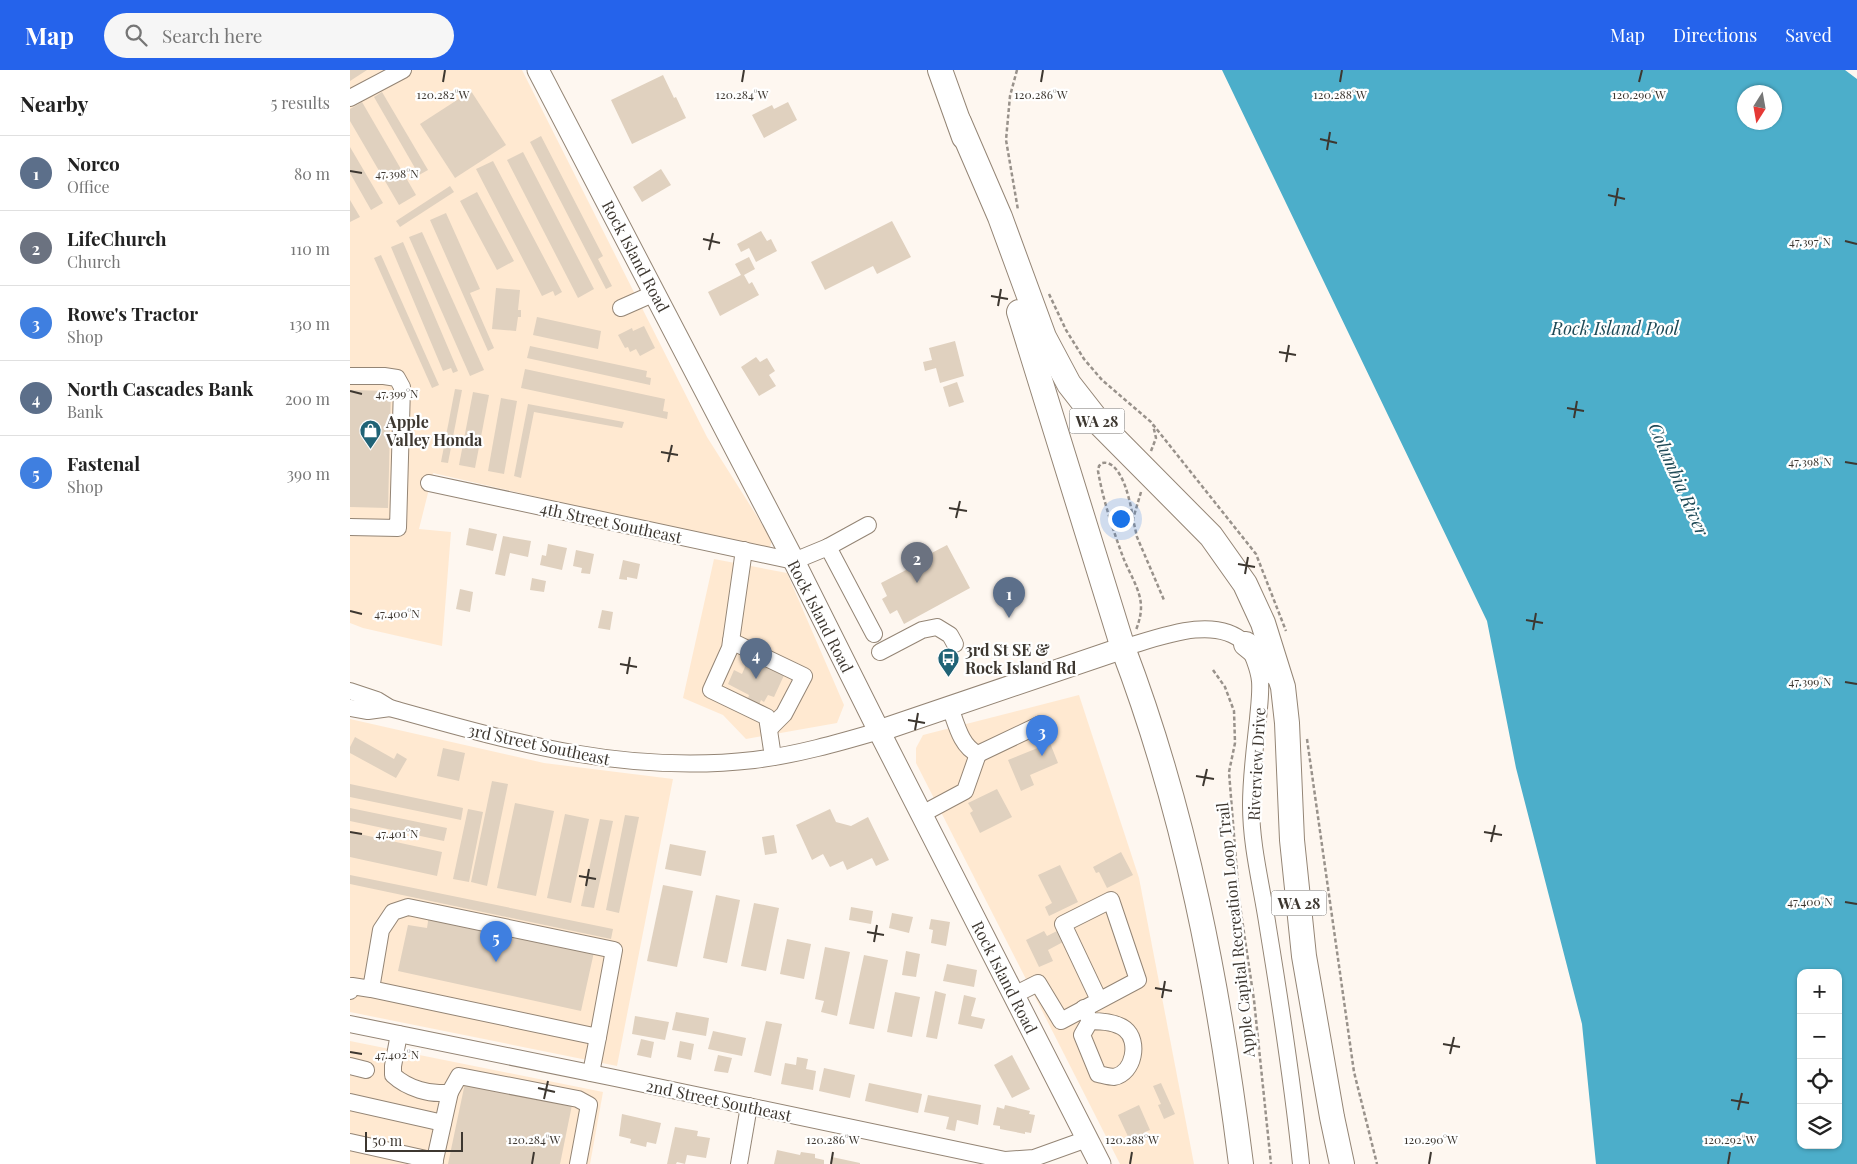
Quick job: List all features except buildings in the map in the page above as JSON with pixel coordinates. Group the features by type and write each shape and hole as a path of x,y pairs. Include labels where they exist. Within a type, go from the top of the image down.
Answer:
{"highway":[{"name":"WA 28","path":"940,70 959,122 1000,218 1044,337 1066,377 1091,415 1202,526 1233,565 1252,596 1263,623 1283,688 1287,723 1292,840 1304,956 1342,1164"},
{"path":"959,122 1123,648 1140,692 1178,820 1206,943 1230,1074 1241,1164"},
{"path":"1246,644 1270,665 1283,688"}],"main road":[{"name":"Rock Island Road","path":"538,70 794,561 1100,1164"},
{"name":"3rd Street Southeast","path":"879,731 1123,648"}],"street":[{"path":"350,98 403,70"},
{"path":"621,308 655,293"},
{"path":"350,376 397,378 402,387 398,528 350,527"},
{"name":"4th Street Southeast","path":"428,483 794,561"},
{"path":"794,561 828,547 868,524"},
{"path":"828,547 874,634"},
{"path":"744,550 730,648 711,690 767,717 773,757"},
{"path":"880,652 922,630 937,627 950,635 955,644"},
{"path":"1123,648 1181,632 1202,629 1230,633 1246,644"},
{"path":"731,641 804,676 784,714 769,729"},
{"name":"Riverview Drive","path":"1246,644 1257,666 1260,682 1251,783 1254,847 1280,1005 1301,1164"},
{"name":"3rd Street Southeast","path":"350,692 377,700 390,708 512,742 597,758 646,763 700,764 773,757 813,749 879,731"},
{"path":"950,707 961,737 971,751 978,754"},
{"name":"3rd Street Southeast","path":"350,708 368,711 390,708"},
{"path":"922,814 965,791 978,754 1040,724"},
{"path":"1014,995 1038,984 1061,1021 1087,1014 1099,1000 1138,980 1111,900 1063,924 1099,1000"},
{"path":"371,989 381,930 392,912 408,907 614,950 592,1073"},
{"path":"350,991 352,986 371,989 598,1037"},
{"name":"2nd Street Southeast","path":"350,1024 1005,1160 1034,1158 1087,1139"},
{"path":"399,1034 393,1075 402,1083 430,1092 443,1094 450,1092"},
{"path":"350,1142 435,1163 450,1092 459,1076 578,1099 590,1105 578,1164"},
{"path":"350,1102 443,1124"},
{"path":"739,1164 749,1106"}],"path":[{"path":"1017,70 1010,96 1006,140 1019,215"},
{"path":"1049,294 1066,330 1084,359 1102,380 1151,422 1156,438 1151,452"},
{"path":"1123,648 1134,634 1140,618 1141,606 1107,507 1098,472 1099,466 1102,463 1108,462 1112,464 1124,483 1132,507 1137,536 1164,600"},
{"path":"1133,519 1142,488"},
{"name":"Apple Capital Recreation Loop Trail","path":"1213,670 1225,687 1234,711 1234,743 1229,772 1239,899 1253,991 1271,1164"}],"shaded area":[{"path":"350,70 522,70 707,437 772,540 770,547 762,549 433,473 419,529 451,532 442,646 363,628 350,623"},
{"path":"714,559 787,573 844,705 837,723 746,739 723,715 683,698"},
{"path":"1079,695 1139,878 1194,1164 1120,1164 916,763 916,748 923,735"},
{"path":"350,719 544,763 673,779 617,1066 350,1012"},
{"path":"350,1041 603,1092 590,1164 350,1164"}],"water":[{"name":"Rock Island Pool","path":"1222,70 1845,70 1857,79 1857,1164 1596,1164 1582,1024 1516,768 1487,621"}],"place":[{"name":"Apple Valley Honda","path":"370,449"},
{"name":"LifeChurch","path":"917,583"},
{"name":"Norco","path":"1009,618"},
{"name":"3rd St SE & Rock Island Rd","path":"949,677"},
{"name":"North Cascades Bank","path":"756,679"},
{"name":"Rowe's Tractor","path":"1042,756"},
{"name":"Fastenal","path":"496,962"}],"water label":[{"name":"Columbia River","path":"1679,479"}]}
